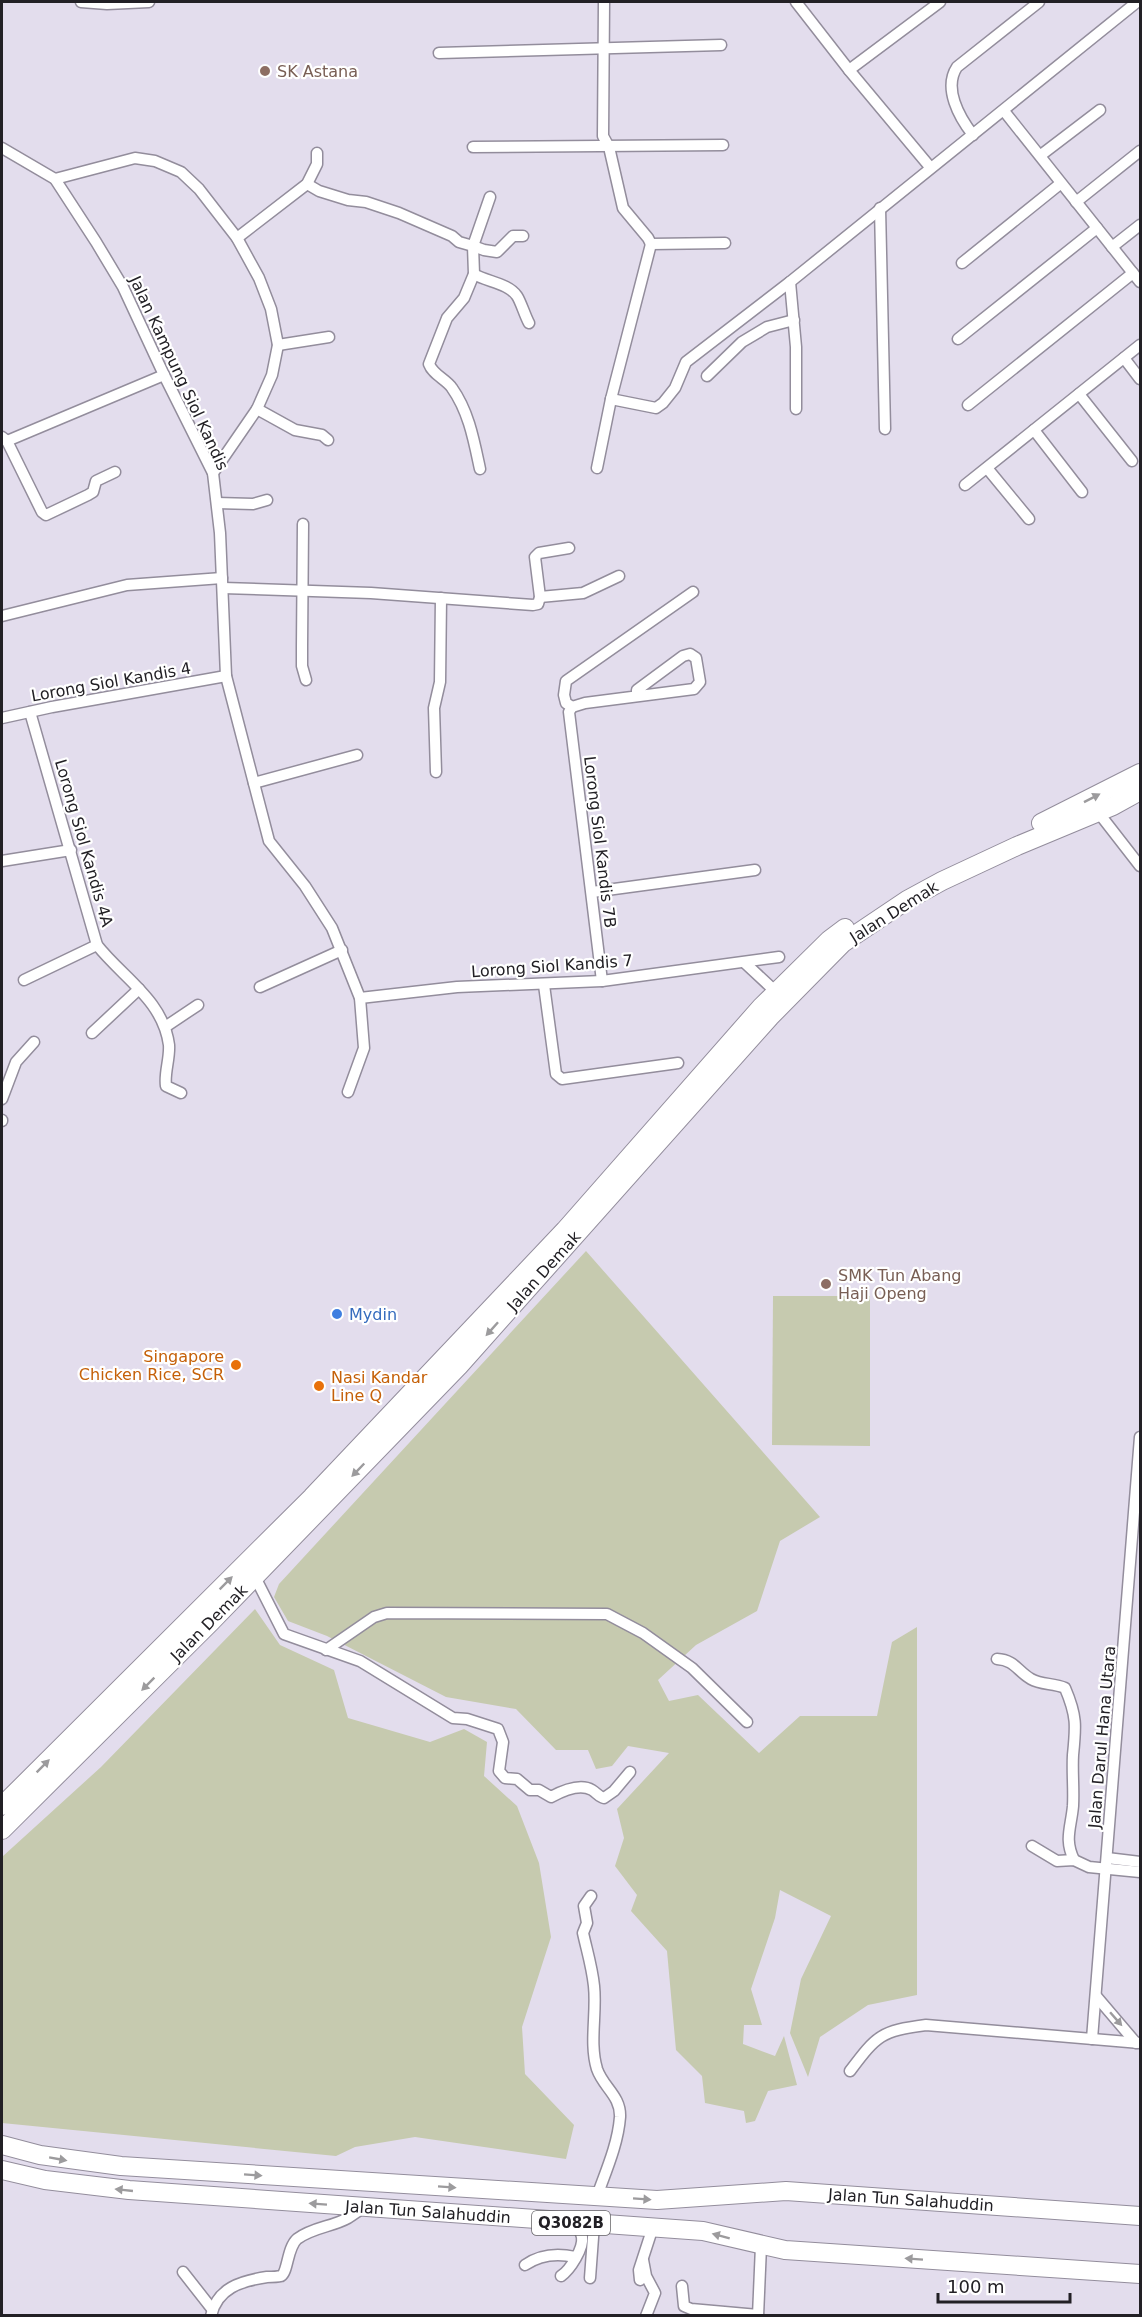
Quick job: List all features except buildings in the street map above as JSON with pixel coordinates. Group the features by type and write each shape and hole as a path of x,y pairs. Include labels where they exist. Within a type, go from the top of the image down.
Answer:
{"highway":[{"name":"Jalan Demak","path":"2,1806 312,1497 565,1230 776,992 829,940 870,909 955,863 1140,773"},
{"name":"Jalan Demak","path":"2,1830 255,1577 459,1366 770,1017 843,943 907,900 942,881 1140,791"},
{"name":"Jalan Tun Salahuddin","path":"2,2145 49,2157 121,2166 657,2200 786,2191 1140,2216"},
{"name":"Jalan Tun Salahuddin","path":"2,2170 45,2180 129,2190 703,2231 785,2250 1140,2274"}],"street":[{"path":"81,2 107,4 149,2"},
{"path":"597,468 611,399 651,244 623,208 609,147 603,136 604,2"},
{"path":"796,2 930,167"},
{"path":"849,70 940,2"},
{"path":"973,135 962,121 953,94 952,75 957,67 1039,2"},
{"path":"611,399 656,408 663,403 675,388 686,362 790,282 930,167 1004,111 1136,2"},
{"path":"439,53 721,45"},
{"path":"1041,155 1100,110"},
{"path":"1004,111 1140,282"},
{"path":"473,147 723,145"},
{"name":"Jalan Kampung Siol Kandis","path":"2,148 55,179 96,242 123,287 213,473 217,503 226,676 269,841 305,886 332,928 360,998 364,1048 348,1092"},
{"path":"1076,202 1140,152"},
{"path":"237,238 307,184 317,164 317,153"},
{"path":"55,179 135,158 155,161 181,172 199,189 237,238 259,278 271,309 278,345 272,375 257,409 213,473"},
{"path":"307,184 318,191 348,200 366,202 399,213 452,236 459,242 484,250 497,252 513,236 523,236"},
{"path":"962,263 1060,184"},
{"path":"480,470 471,427 465,411 450,385 431,369 429,364 447,318 464,298 474,274 473,246 490,197"},
{"path":"880,208 885,429"},
{"path":"1112,247 1140,225"},
{"path":"958,339 1097,228"},
{"path":"651,244 725,243"},
{"path":"968,405 1133,273"},
{"path":"474,274 482,279 498,283 514,293 529,323"},
{"path":"790,282 794,320 796,409"},
{"path":"707,376 742,342 767,327 794,320"},
{"path":"278,345 329,337"},
{"path":"965,485 1140,345"},
{"path":"1124,358 1140,379"},
{"path":"115,472 96,482 93,492 46,515 42,512 4,439 164,375"},
{"path":"1079,394 1132,461"},
{"path":"257,409 295,430 322,435 328,440"},
{"path":"1034,430 1082,492"},
{"path":"987,468 1029,519"},
{"path":"217,503 253,504 267,500"},
{"path":"303,524 302,666 306,680"},
{"path":"2,616 127,585 222,583 302,591 533,605 538,604 540,597 535,557 539,553 569,548"},
{"path":"540,597 583,593 619,576"},
{"name":"Lorong Siol Kandis 7B","path":"602,981 570,723 569,712 572,707 566,703 564,695 566,681 693,592"},
{"path":"436,772 434,708 440,682 441,598"},
{"path":"572,707 585,703 694,689 699,687 696,658 690,654 683,656 643,684 637,690 637,696"},
{"name":"Lorong Siol Kandis 4","path":"2,718 226,676"},
{"name":"Lorong Siol Kandis 4A","path":"30,712 98,945 150,999 165,1027 169,1047 165,1083 166,1086 181,1093"},
{"path":"254,783 357,755"},
{"path":"1098,812 1140,866"},
{"path":"2,861 71,850"},
{"path":"592,892 755,870"},
{"path":"24,980 98,945"},
{"path":"260,987 342,950"},
{"name":"Lorong Siol Kandis 7","path":"360,998 457,987 602,981 779,957"},
{"path":"745,963 776,992"},
{"path":"544,985 556,1074 562,1079 678,1063"},
{"path":"92,1033 139,989"},
{"path":"165,1027 198,1005"},
{"path":"2,1099 16,1062 34,1042"},
{"name":"Jalan Darul Hana Utara","path":"1092,2039 1140,1437"},
{"path":"255,1577 285,1634 360,1662 453,1718 466,1719 498,1729 504,1742 500,1765 501,1776 517,1779 530,1790 539,1790 551,1797 572,1788 590,1788 604,1798 614,1791 630,1772"},
{"path":"326,1650 374,1617 387,1613 607,1614 643,1633 692,1668 747,1722"},
{"path":"998,1659 1008,1659 1029,1678 1039,1683 1056,1684 1065,1688 1069,1698 1075,1716 1077,1733 1073,1756 1074,1785 1068,1840 1074,1860"},
{"path":"1032,1846 1057,1860 1074,1860 1089,1867 1140,1862"},
{"path":"1107,1864 1140,1872"},
{"path":"591,1896 584,1906 587,1923 583,1933 589,1951 594,1987 597,2070 615,2095 620,2108 614,2146 597,2196"},
{"path":"1096,1996 1138,2043"},
{"path":"850,2071 872,2042 896,2029 926,2025 1138,2043"},
{"path":"183,2272 211,2312 221,2294 228,2288 265,2277 280,2276 284,2272 290,2247 297,2240 313,2230 347,2219 364,2208"},
{"path":"561,2276 571,2266 585,2223"},
{"path":"585,2223 590,2278"},
{"path":"640,2280 639,2270 653,2227"},
{"path":"682,2286 683,2311 691,2309 758,2315 761,2246"},
{"path":"525,2265 546,2255 575,2257"},
{"path":"643,2260 646,2276 655,2293 646,2316"}],"green space":[{"path":"586,1251 820,1517 780,1541 757,1611 696,1645 658,1680 669,1701 698,1695 759,1753 800,1716 877,1716 892,1642 917,1627 917,1995 868,2005 820,2037 808,2077 790,2033 801,1979 831,1916 780,1890 775,1918 751,1989 762,2025 744,2025 743,2044 775,2056 784,2036 797,2085 768,2091 755,2121 746,2123 744,2111 705,2103 702,2076 676,2050 667,1951 631,1911 637,1895 615,1866 624,1838 617,1809 669,1753 628,1746 612,1766 596,1769 588,1750 556,1750 516,1709 446,1697 327,1636 288,1621 274,1597 279,1584"},
{"path":"773,1296 870,1296 870,1446 772,1445"},
{"path":"255,1609 280,1645 334,1670 348,1718 430,1742 464,1729 487,1742 484,1776 517,1806 539,1863 551,1937 522,2027 525,2074 574,2125 566,2159 415,2137 355,2147 336,2156 2,2123 2,1857 101,1767"}],"place":[{"name":"SK Astana","path":"265,71"},
{"name":"SMK Tun Abang Haji Openg","path":"826,1284"},
{"name":"Mydin","path":"337,1314"},
{"name":"Singapore Chicken Rice, SCR","path":"236,1365"},
{"name":"Nasi Kandar Line Q","path":"319,1386"}]}
